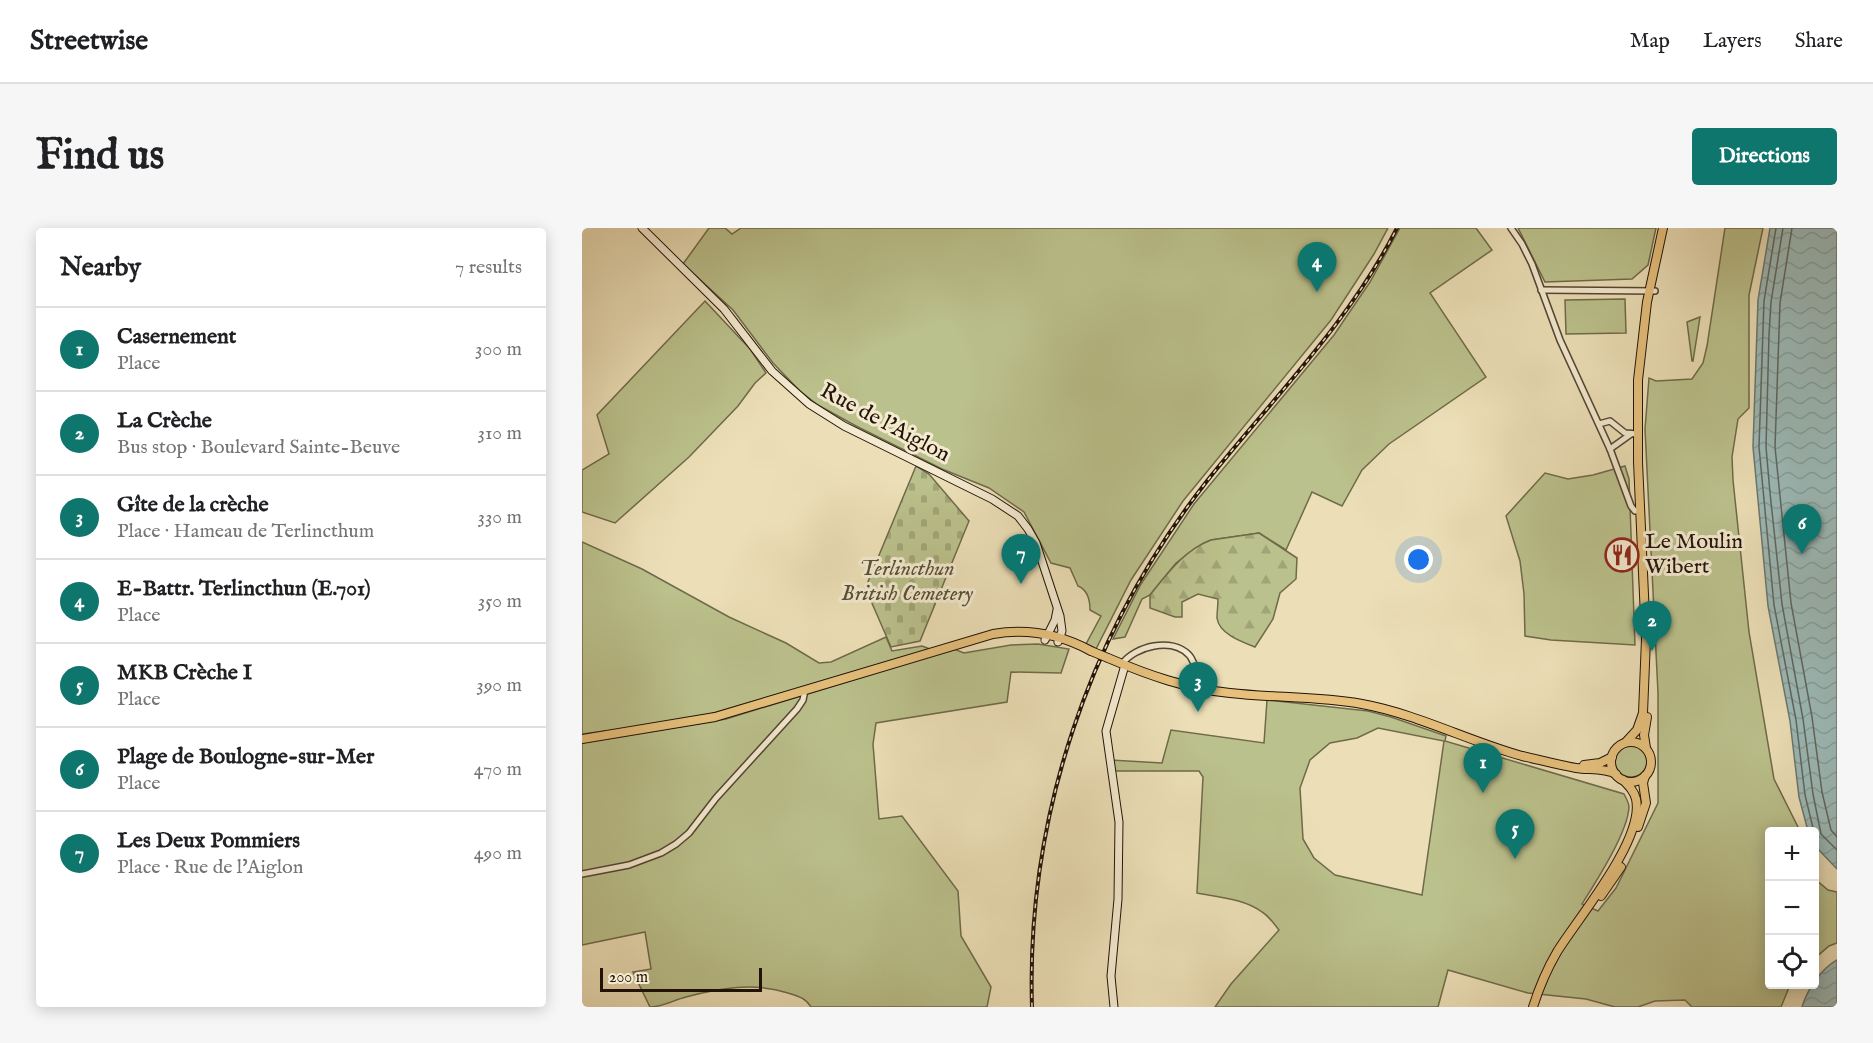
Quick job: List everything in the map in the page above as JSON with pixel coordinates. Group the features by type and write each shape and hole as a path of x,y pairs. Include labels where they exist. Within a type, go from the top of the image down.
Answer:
{"main road":[{"path":"1533,1007 1550,965 1617,862 1635,821 1636,798 1633,791 1611,765 1617,748 1635,734 1641,722 1646,639 1635,434 1640,364 1665,228"},
{"name":"Rue de l'Aiglon","path":"644,229 724,309 772,371 801,398 840,423 1009,509 1028,529 1036,543 1062,623 1059,640"},
{"path":"1046,637 1055,620 1057,610"},
{"path":"582,739 702,720 964,642 1004,637 1046,637 1091,651 1167,681 1234,694 1336,700 1369,705 1533,758 1574,768 1608,771 1635,781 1645,776"},
{"path":"1114,1007 1111,976 1118,899 1119,815 1106,735 1123,665"},
{"path":"1576,926 1612,882 1627,853 1645,806 1646,794 1643,783 1651,762 1644,735 1648,711 1644,679"},
{"path":"1626,742 1638,743 1646,749"},
{"path":"1533,758 1588,765 1600,763 1612,757"}],"street":[{"path":"1511,228 1524,248 1632,506 1635,511 1640,511"},
{"path":"1541,290 1652,290"},
{"path":"1599,424 1610,421 1623,432 1635,434"},
{"path":"1610,449 1635,434"},
{"path":"1123,665 1129,656 1143,648 1171,646 1178,648 1192,658 1203,689"},
{"path":"582,874 634,863 661,853 682,839 797,709 803,700 805,690"}],"green space":[{"path":"709,228 725,228 732,234 741,228 1388,228 1331,320 1183,501 1131,580 1096,649 1086,644 1101,616 1090,610 1088,596 1078,586 1070,568 1051,563 1024,512 989,488 942,469 818,405 800,391 773,363 733,310 683,264"},
{"path":"1400,228 1476,228 1492,250 1430,293 1486,377 1389,444 1362,470 1342,506 1312,492 1286,550 1259,533 1204,543 1176,563 1150,595 1142,599 1125,637 1113,639 1141,584 1194,504 1334,335 1370,282"},
{"path":"1518,228 1656,228 1648,265 1632,279 1545,282"},
{"path":"1725,228 1763,228 1749,295 1749,408 1738,419 1732,457 1749,632 1774,779 1798,827 1765,827 1765,989 1788,989 1781,1007 1692,1007 1685,1000 1655,1001 1638,1007 1615,1007 1586,999 1528,993 1448,970 1438,1007 1215,1007 1231,984 1279,930 1265,914 1248,904 1197,893 1203,777 1199,771 1114,771 1111,760 1162,763 1171,730 1264,743 1267,700 1368,711 1391,717 1446,736 1445,741 1624,794 1629,807 1623,830 1582,904 1598,911 1616,888 1658,803 1658,693 1645,429 1649,378 1656,381 1692,379 1703,363","holes":["1378,728 1444,741 1422,895 1335,875 1314,858 1303,839 1300,788 1310,760 1330,743 1357,738"]},
{"path":"1625,299 1626,333 1566,334 1565,300"},
{"path":"705,301 750,349 766,373 689,457 615,523 582,512 582,470 609,454 597,415"},
{"path":"1700,317 1693,361 1692,361 1687,322"},
{"name":"Terlincthun British Cemetery","path":"916,466 929,474 969,521 920,641 891,647 869,592 865,589"},
{"path":"1625,466 1629,479 1635,645 1551,640 1525,636 1520,561 1506,516 1545,473 1568,479"},
{"path":"1259,533 1297,558 1296,579 1280,593 1273,619 1255,647 1232,637 1222,629 1217,618 1218,599 1198,594 1182,602 1182,617 1175,617 1150,608 1150,595 1177,563 1192,550 1211,540"},
{"path":"582,542 642,569 729,617 786,643 819,663 831,662 886,637 892,651 922,646 930,649 707,715 582,734"},
{"path":"1038,644 1069,649 1061,673 1011,672 1007,702 876,723 873,744 879,819 902,816 958,891 961,936 991,987 987,1007 811,1007 804,999 795,995 750,987 711,991 650,1007 633,972 651,969 645,932 582,945 582,743 726,719 954,649 964,653 1011,645"},
{"path":"1631,745 1642,750 1647,761 1642,772 1631,777 1620,772 1615,761 1620,750"},
{"path":"1819,882 1828,890 1837,892 1837,943 1829,946 1819,955"}],"water":[{"path":"1770,228 1837,228 1837,869 1819,850 1819,827 1807,827 1799,797 1790,721 1768,606 1753,447 1758,300"},
{"path":"1837,960 1837,1007 1802,1007 1810,989 1819,989 1819,976"}],"railway":[{"path":"1032,1007 1033,936 1040,866 1054,796 1073,729 1099,663 1129,599 1166,539 1207,481 1333,328 1378,263 1397,228"}],"place":[{"name":"E-Battr. Terlincthun (E.701)","path":"1317,292"},
{"name":"Plage de Boulogne-sur-Mer","path":"1802,554"},
{"name":"Le Moulin Wibert","path":"1622,555"},
{"name":"Les Deux Pommiers","path":"1021,584"},
{"name":"La Crèche","path":"1652,651"},
{"name":"Gîte de la crèche","path":"1198,712"},
{"name":"Casernement","path":"1483,793"},
{"name":"MKB Crèche I","path":"1515,859"}]}
